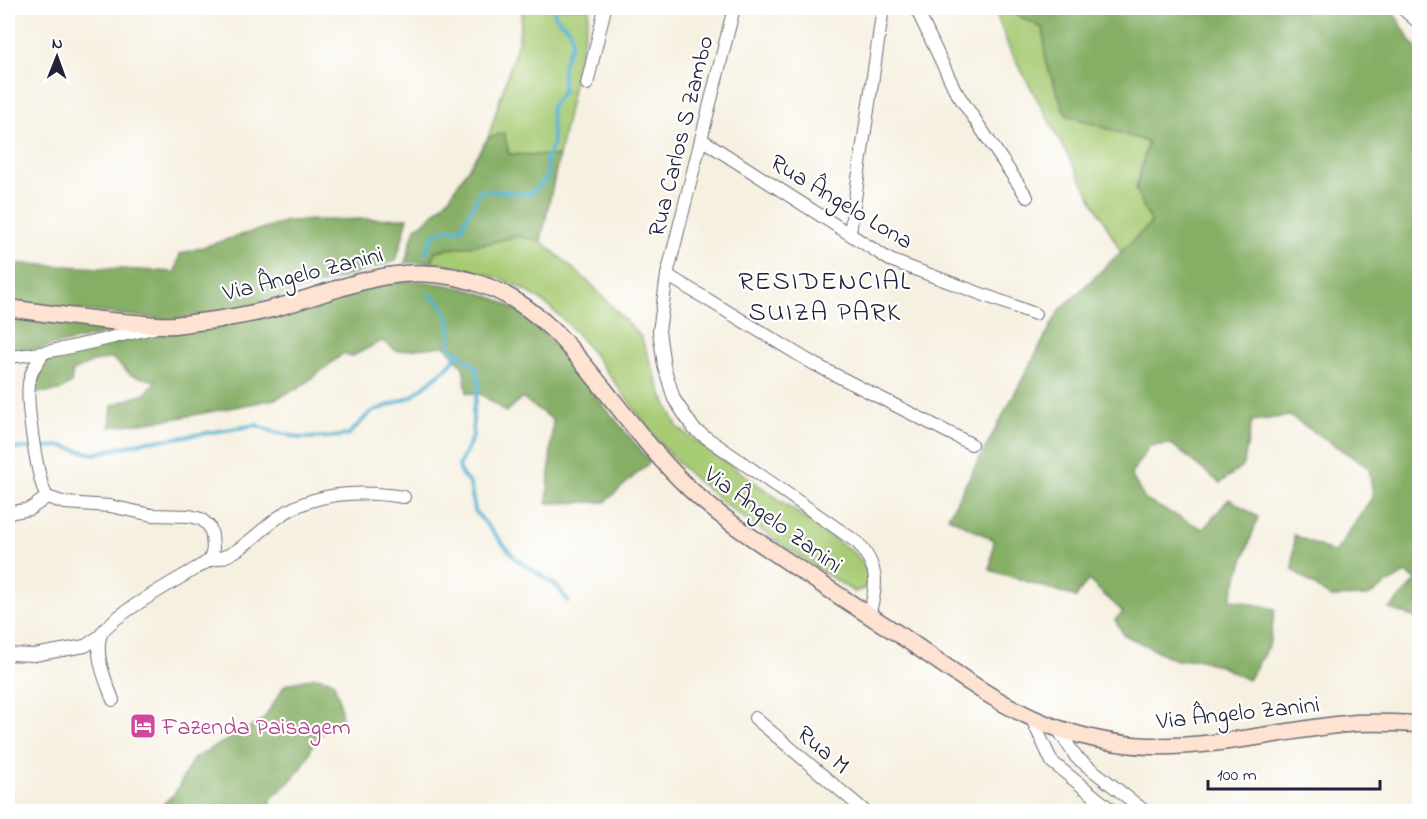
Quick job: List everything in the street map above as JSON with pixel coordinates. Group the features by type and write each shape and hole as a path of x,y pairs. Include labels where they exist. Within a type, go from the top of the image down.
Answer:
{"street":[{"path":"587,84 605,8"},
{"name":"Rua Carlos S Zambo","path":"734,8 667,275 659,331 664,366 674,399 694,429 858,543 869,556 874,569 876,588 869,616"},
{"path":"850,233 884,8"},
{"path":"916,8 955,90 1027,196"},
{"path":"1402,8 1419,24"},
{"name":"Rua Ângelo Lona","path":"701,139 890,260 1035,314"},
{"name":"Via Ângelo Zanini","path":"8,308 105,321 167,326 230,318 275,308 365,279 396,274 462,278 492,288 519,301 544,321 565,341 650,447 693,492 756,540 869,616 1000,700 1031,717 1057,728 1122,744 1185,746 1356,723 1419,724"},
{"path":"667,275 814,364 971,444"},
{"path":"8,357 43,354 70,346 167,326"},
{"path":"43,354 33,369 28,395 39,477 47,497 65,503 110,506 152,515 190,516 201,519 209,526 213,536 210,560"},
{"path":"113,700 103,674 99,651 100,636 104,627 129,609 210,560 218,559 234,551 277,518 301,504 329,495 386,494 404,497"},
{"path":"8,513 30,509 47,497"},
{"path":"8,654 34,655 85,646 100,636"},
{"path":"1031,717 1052,762 1114,812"},
{"name":"Rua M","path":"755,718 866,812"},
{"path":"1057,728 1076,757 1146,812"}],"green space":[{"path":"523,8 590,8 559,156 509,154 504,134 488,138 518,42"},
{"path":"994,8 1004,8 1044,29 1045,60 1066,115 1148,142 1136,189 1151,223 1121,252 1009,48"},
{"path":"1004,8 1391,8 1420,56 1419,619 1389,609 1417,580 1405,573 1368,596 1330,597 1293,570 1294,535 1335,553 1373,496 1369,468 1290,416 1252,421 1243,466 1220,483 1171,444 1149,446 1131,474 1145,500 1203,529 1229,499 1258,517 1230,599 1275,609 1269,646 1248,680 1220,666 1197,659 1176,660 1124,635 1115,620 1123,612 1088,580 1076,597 990,570 994,540 948,517 1059,311 1151,223 1136,189 1148,142 1066,115 1045,60 1044,29"},
{"path":"504,133 509,154 559,156 541,241 517,236 489,243 435,251 432,262 405,263 415,228 426,221 449,198 488,138"},
{"path":"408,218 396,261 234,311 167,320 8,302 8,263 175,272 180,254 287,221"},
{"path":"517,236 541,241 592,285 641,337 663,397 678,428 857,555 866,568 870,583 854,592 765,533 701,484 662,446 579,336 539,299 501,279 432,262 435,251 489,243"},
{"path":"413,281 449,285 484,294 518,311 539,328 650,462 605,502 547,503 553,420 522,398 506,412 481,394 467,393 463,367 445,346 397,351 382,341 351,357 344,353 299,388 275,399 178,418 110,427 112,405 145,394 156,381 131,375 112,358 93,362 73,371 71,383 59,391 32,393 34,376 46,358 335,292"},
{"path":"8,318 127,329 37,349 8,352"},
{"path":"316,677 333,681 339,698 342,719 314,739 303,765 271,799 271,811 118,811 123,808 144,809 161,806 175,793 193,759 263,720 285,685"}],"waterway":[{"path":"426,253 432,236 447,229 461,229 479,191 532,193 548,177 546,158 553,145 551,107 563,91 563,65 572,42 570,30 556,17 553,8"},
{"path":"429,294 446,311 450,322 450,346 477,368 479,386 473,410 473,436 459,465 461,474 470,484 475,511 516,559 558,587 568,601"},
{"path":"8,449 61,446 94,454 148,441 256,425 301,438 348,435 371,412 411,397 448,367 459,352"}],"place":[{"name":"Fazenda Paisagem","path":"143,726"}],"district":[{"name":"RESIDENCIAL SUIZA PARK","path":"825,296"}]}
